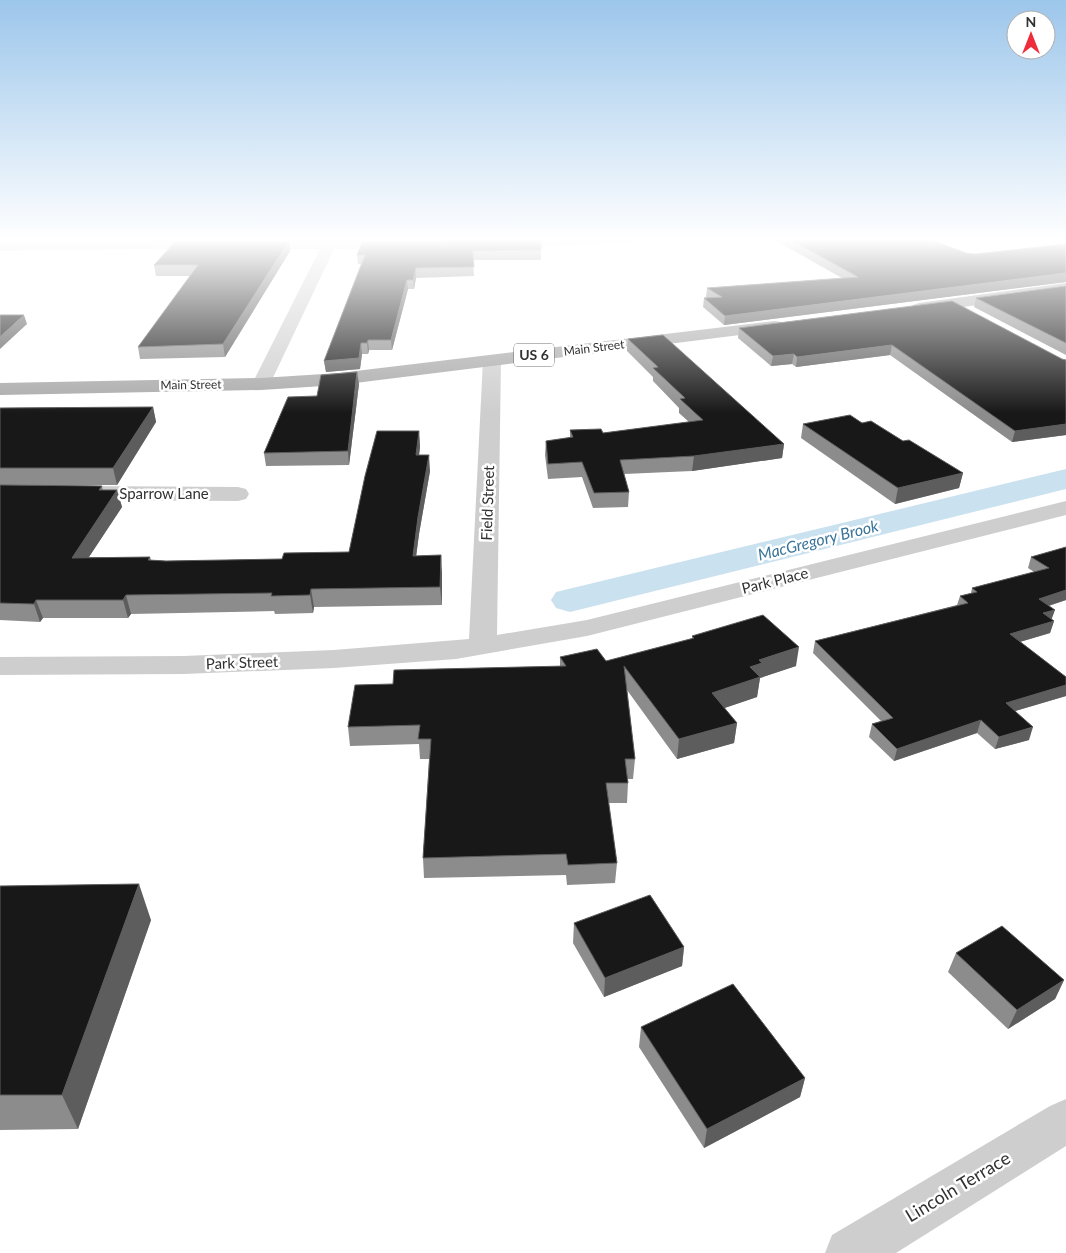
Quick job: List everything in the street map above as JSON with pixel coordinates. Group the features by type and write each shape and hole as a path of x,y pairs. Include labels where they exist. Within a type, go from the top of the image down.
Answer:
{"main road":[{"path":"903,310 1002,296"},
{"name":"Main Street","path":"0,389 261,384 339,379 796,324"}],"street":[{"path":"261,384 304,296"},
{"path":"952,303 978,317"},
{"name":"Field Street","path":"483,646 492,360"},
{"name":"Sparrow Lane","path":"60,493 238,494"},
{"name":"Park Place","path":"483,646 588,628 1066,508"},
{"name":"Park Street","path":"0,666 184,665 334,659 456,650 483,646"},
{"name":"Lincoln Terrace","path":"850,1253 1066,1121"}],"building":[{"path":"175,296 253,296 223,344 138,347"},
{"path":"349,296 403,296 391,340 368,340 367,343 361,343 359,358 324,361"},
{"path":"880,296 725,316 704,298"},
{"path":"1066,296 1066,343 976,298"},
{"path":"952,301 1066,360 1066,424 1015,431 892,345 797,357 794,354 773,356 739,328"},
{"path":"0,315 24,315 0,337"},
{"path":"663,335 784,444 694,456 620,460 629,492 594,493 582,462 548,464 546,441 573,437 570,430 601,429 603,433 703,420 680,399 685,398 653,368 658,367 628,339"},
{"path":"357,372 348,451 264,453 288,397 317,396 321,375"},
{"path":"153,407 113,468 0,468 0,408"},
{"path":"850,415 862,423 871,421 903,441 909,440 963,473 898,488 803,424"},
{"path":"377,431 419,431 416,455 429,455 413,556 441,555 440,587 311,589 310,595 271,596 272,593 126,595 123,600 36,600 34,604 0,603 0,485 102,486 99,490 117,490 72,558 150,557 148,560 166,561 282,559 284,553 349,552 365,476"},
{"path":"1066,547 1066,590 1039,599 1055,610 1043,613 1054,621 1010,634 1066,677 1066,685 1006,703 1033,727 999,737 981,720 897,749 872,724 893,718 815,641 968,603 960,596 977,592 972,588 1049,568 1031,557"},
{"path":"763,615 799,647 759,660 762,663 750,667 760,677 712,693 737,723 679,739 624,666 635,759 625,759 628,783 606,783 617,863 568,865 566,854 423,858 431,739 418,739 420,725 348,727 355,685 393,684 394,670 566,666 560,657 597,649 606,661 694,638 692,636"},
{"path":"139,884 62,1095 0,1095 0,886"},
{"path":"650,895 684,947 605,978 574,923"},
{"path":"1002,926 1064,980 1017,1010 956,953"},
{"path":"733,984 805,1078 707,1129 641,1027"}],"waterway":[{"name":"MacGregory Brook","path":"570,600 1066,479"}]}
